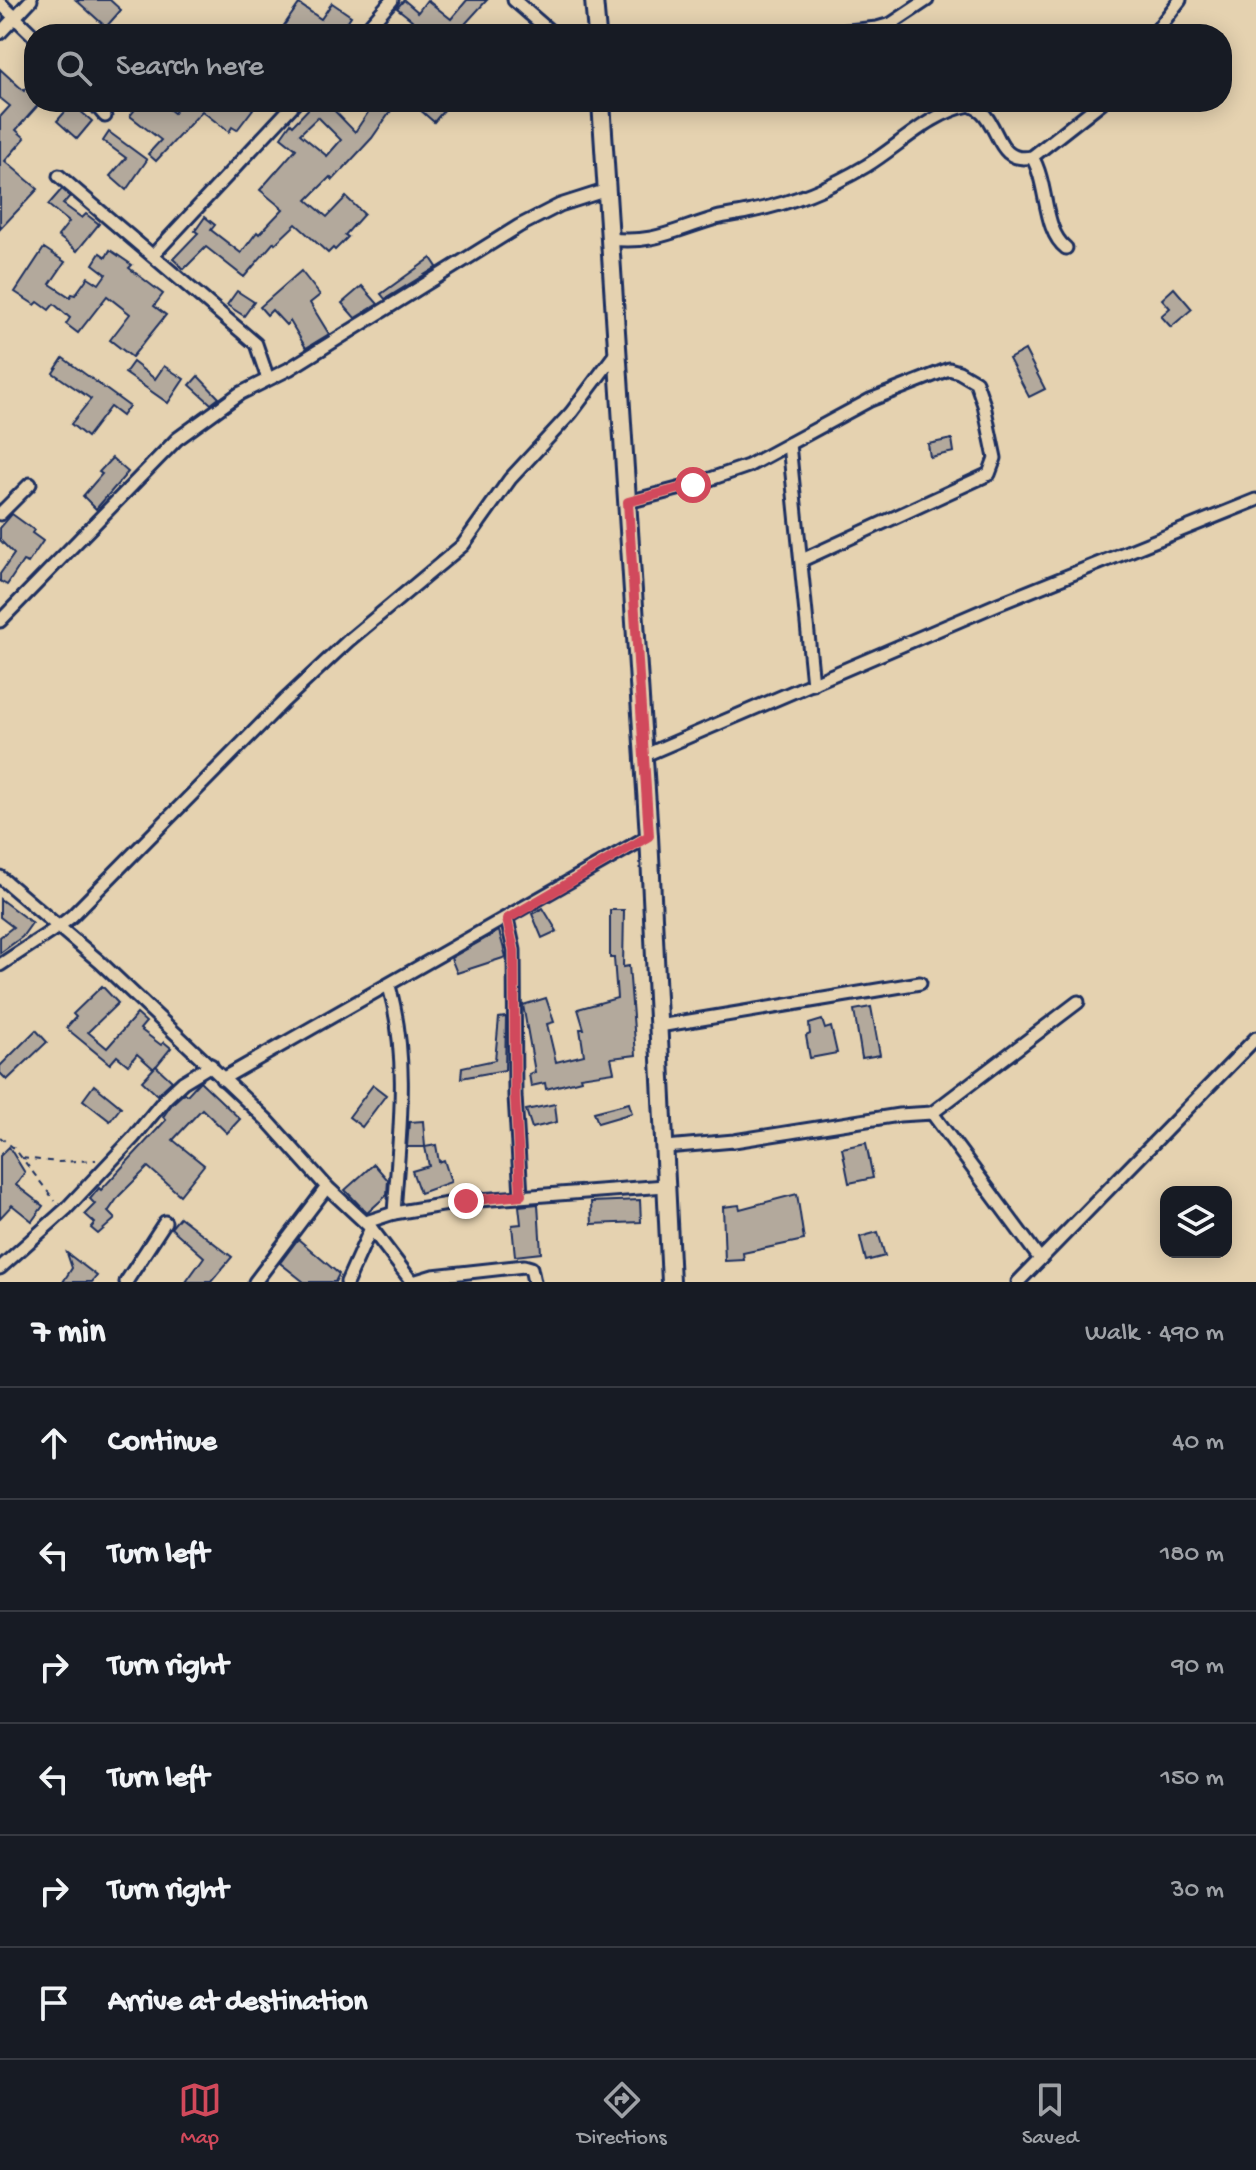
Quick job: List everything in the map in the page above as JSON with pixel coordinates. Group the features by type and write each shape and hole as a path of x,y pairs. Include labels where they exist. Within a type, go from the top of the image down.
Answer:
{"street":[{"path":"0,33 31,0"},
{"path":"371,24 392,0"},
{"path":"514,0 542,24"},
{"path":"594,0 596,24"},
{"path":"891,24 927,0"},
{"path":"1162,24 1180,0"},
{"path":"0,3 24,26"},
{"path":"102,112 105,116"},
{"path":"154,254 287,112"},
{"path":"602,112 649,836 671,1282"},
{"path":"610,239 636,242 655,239 719,217 754,211 799,197 850,176 949,112"},
{"path":"981,112 1005,152 1013,157 1032,157 1089,112"},
{"path":"1032,157 1042,178 1055,236 1066,248"},
{"path":"59,176 256,344 268,379"},
{"path":"0,621 177,439 239,394 289,369 408,297 450,266 519,226 560,205 607,190"},
{"path":"0,965 58,927 337,651 463,545 502,488 571,413 616,353"},
{"path":"628,502 748,466 870,400 949,369 976,382 995,458 989,474 802,560"},
{"path":"789,444 813,684"},
{"path":"0,514 30,484"},
{"path":"643,756 998,604 1256,500"},
{"path":"222,1079 649,836"},
{"path":"0,877 100,962 211,1065 267,1120 327,1187 369,1225 413,1282 433,1276 524,1266 531,1268 534,1282"},
{"path":"507,919 514,950 515,1096 521,1195"},
{"path":"659,1026 920,983"},
{"path":"389,986 398,1017 402,1056 394,1213"},
{"path":"666,1147 734,1141 899,1115 932,1113 1078,1002"},
{"path":"1018,1282 1256,1038"},
{"path":"0,1268 66,1209 166,1098 183,1082 211,1065"},
{"path":"932,1113 1040,1259"},
{"path":"347,1282 369,1225 394,1213 521,1195 549,1196 665,1186"},
{"path":"255,1282 327,1187"},
{"path":"126,1282 165,1222"}],"path":[{"path":"0,1137 21,1158 51,1198 66,1209"},
{"path":"21,1158 58,1162 116,1157"}],"building":[{"path":"76,0 110,0 121,10 109,24 103,24"},
{"path":"404,0 418,12 427,0 451,19 467,0 487,0 465,24 410,24 412,20 397,8"},
{"path":"332,3 351,16 346,24 285,24 299,4 321,19"},
{"path":"0,69 24,91 24,112 32,112 16,130 25,138 5,161 38,189 0,229 0,117 10,106 0,98"},
{"path":"65,112 81,112 92,121 77,139 57,121"},
{"path":"133,112 201,112 156,161 148,154 161,140 130,116"},
{"path":"203,112 251,112 237,130 232,127 229,132"},
{"path":"305,112 336,112 355,132 368,112 390,112 372,138 333,180 330,177 307,200 327,217 346,197 364,214 345,235 348,237 328,253 296,224 274,242 244,277 206,247 184,269 173,259 198,233 195,231 205,217 215,225 211,230 241,253 257,232 259,234 283,209 260,190 296,149 281,137 291,123 293,125","holes":["318,117 341,140 327,156 300,134"]},
{"path":"422,112 442,112 434,122"},
{"path":"109,132 147,160 126,190 110,176 126,158 103,141"},
{"path":"62,189 70,196 63,204 82,218 86,214 99,224 77,251 58,236 69,222 48,205"},
{"path":"44,248 65,262 50,284 70,297 88,277 99,284 106,274 93,264 100,253 106,257 110,250 132,265 129,268 163,294 154,306 166,315 132,357 110,340 130,314 107,296 78,333 66,324 70,318 54,304 49,310 15,292"},
{"path":"431,258 437,267 385,299 381,294"},
{"path":"301,271 320,295 310,303 329,334 306,348 290,321 286,325 272,310 267,315 260,307"},
{"path":"362,286 378,304 355,318 342,303"},
{"path":"1174,288 1192,309 1171,327 1161,316 1170,308 1162,299"},
{"path":"237,291 254,302 244,316 227,305"},
{"path":"1025,350 1045,389 1029,397 1009,359"},
{"path":"63,358 129,406 122,416 110,407 87,437 71,424 91,399 53,373"},
{"path":"133,362 155,379 164,366 184,379 168,403 125,373"},
{"path":"198,376 219,398 211,404 190,385"},
{"path":"952,439 954,452 930,457 928,444"},
{"path":"112,458 128,472 96,509 83,496"},
{"path":"12,514 43,541 28,563 23,561 7,585 0,581 0,574 14,554 0,540 0,528"},
{"path":"0,899 32,923 22,937 0,953 0,937 13,927 0,917"},
{"path":"543,908 557,931 542,938 532,914"},
{"path":"610,910 624,910 623,967 629,966 636,1055 611,1058 614,1072 580,1077 581,1080 546,1089 545,1083 531,1086 529,1074 535,1072 523,1005 546,998 554,1022 547,1024 556,1062 584,1055 580,1029 584,1029 578,1009 617,998 614,958 610,958"},
{"path":"499,931 506,957 457,973 451,958"},
{"path":"102,986 118,1003 88,1032 107,1048 137,1014 146,1022 140,1029 161,1045 164,1042 171,1048 154,1069 137,1054 128,1065 117,1056 110,1064 66,1028 76,1017 73,1014"},
{"path":"871,1007 880,1055 862,1058 854,1010"},
{"path":"506,1017 505,1070 461,1078 462,1067 495,1060 499,1018"},
{"path":"822,1020 825,1029 831,1027 837,1053 810,1058 806,1036 810,1034 809,1024"},
{"path":"36,1030 47,1042 7,1080 0,1073 0,1066"},
{"path":"156,1066 172,1081 157,1095 142,1081"},
{"path":"200,1081 240,1119 227,1133 202,1109 173,1140 204,1165 180,1195 148,1167 119,1196 108,1212 115,1219 98,1234 91,1228 95,1223 85,1214 95,1204 90,1199 166,1120 163,1117 172,1104 184,1093 187,1095"},
{"path":"94,1085 121,1107 110,1121 83,1100"},
{"path":"373,1085 386,1095 362,1127 349,1117"},
{"path":"629,1103 632,1113 598,1123 594,1112"},
{"path":"555,1104 557,1122 532,1128 526,1110"},
{"path":"423,1121 425,1147 407,1147 409,1122"},
{"path":"866,1143 873,1178 849,1183 842,1148"},
{"path":"436,1145 439,1162 444,1160 451,1182 420,1193 412,1171 429,1166 425,1147"},
{"path":"9,1147 25,1173 16,1185 43,1206 32,1221 12,1205 0,1218 0,1156"},
{"path":"374,1164 388,1180 387,1195 367,1213 345,1190"},
{"path":"797,1194 804,1240 743,1253 744,1260 725,1261 723,1207 739,1205 740,1209"},
{"path":"640,1200 641,1222 592,1224 591,1202"},
{"path":"538,1204 541,1253 515,1256 512,1225 521,1224 519,1206"},
{"path":"180,1217 232,1257 211,1282 186,1282 204,1257 171,1228"},
{"path":"878,1232 885,1256 866,1261 860,1237"},
{"path":"298,1239 339,1274 335,1282 304,1282 280,1263"},
{"path":"67,1253 97,1276 92,1282 63,1282 72,1268"}],"route":[{"path":"466,1201 521,1195 515,1096 517,1030 514,950 507,919 649,836 628,502 693,485"}]}
